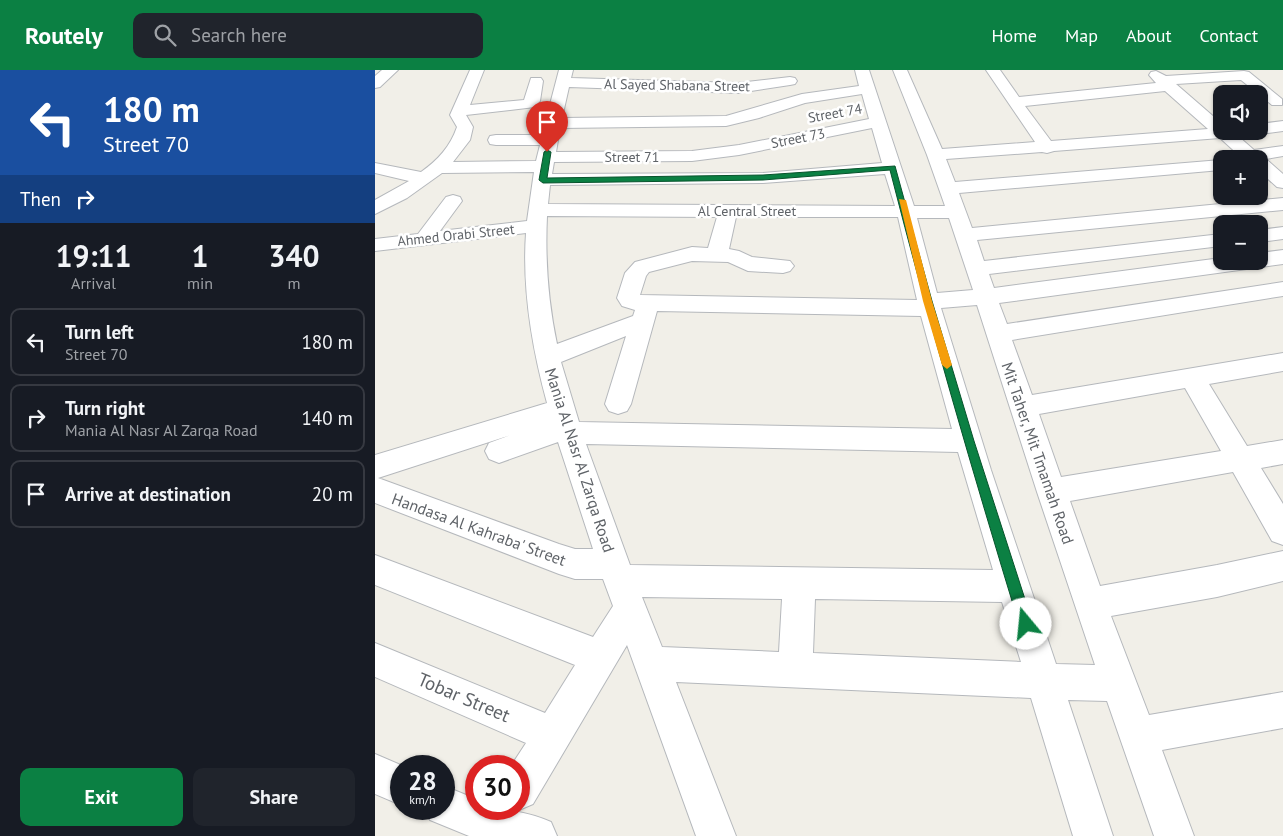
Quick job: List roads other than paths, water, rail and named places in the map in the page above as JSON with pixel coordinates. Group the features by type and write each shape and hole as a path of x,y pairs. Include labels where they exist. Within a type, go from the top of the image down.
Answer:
{"street":[{"path":"375,84 391,70"},
{"path":"375,208 430,173 455,149 461,140 465,128 458,118 459,111 477,70"},
{"path":"617,84 629,70"},
{"path":"653,85 664,70"},
{"path":"658,122 670,98 699,97 708,70"},
{"name":"Mit Taher, Mit Tmamah Road","path":"900,70 936,155 1090,604 1174,836"},
{"path":"993,70 1047,148"},
{"path":"1151,70 1213,121"},
{"path":"1015,102 1244,74 1280,101"},
{"name":"Al Sayed Shabana Street","path":"565,76 617,84 653,85 670,98 699,97 751,87 788,76"},
{"name":"Mania Al Nasr Al Zarqa Road","path":"565,76 547,153 537,218 536,264 539,307 548,357 566,423 621,585 716,836"},
{"path":"788,76 803,98"},
{"path":"459,111 529,104 532,101 535,81"},
{"path":"375,168 430,173 495,174 547,153 658,122 726,113 744,118 803,98 867,99 893,168 929,305 969,441 1093,836"},
{"name":"Street 73","path":"718,153 867,99"},
{"path":"1198,110 1213,109"},
{"path":"717,256 720,211 714,178 726,113"},
{"path":"1268,128 1283,126"},
{"path":"936,155 1047,148 1213,133"},
{"path":"1235,140 1246,150"},
{"path":"455,149 484,147 547,153 714,178 787,176 893,168"},
{"path":"1268,155 1283,151"},
{"name":"Street 71","path":"547,153 666,157 718,153"},
{"path":"956,212 1213,166"},
{"path":"1268,170 1282,182"},
{"path":"424,239 453,201"},
{"path":"956,212 1283,204"},
{"name":"Al Central Street","path":"537,218 720,211 956,212"},
{"name":"Ahmed Orabi Street","path":"375,244 424,239 537,218"},
{"path":"1268,235 1283,233"},
{"path":"976,269 1213,241"},
{"path":"646,312 628,298 636,273 642,267 692,254 736,256 748,264 783,266"},
{"path":"1268,259 1283,257"},
{"path":"548,357 646,312 929,305 1213,266"},
{"path":"997,334 1283,289"},
{"path":"618,404 646,312"},
{"path":"1022,407 1283,362"},
{"path":"1192,378 1243,460 1283,531"},
{"path":"375,467 566,423 969,441"},
{"path":"499,451 566,423"},
{"path":"1051,492 1283,452"},
{"name":"Handasa Al Kahraba' Street","path":"375,490 575,564 621,585 799,583 1014,586"},
{"path":"1090,604 1217,581 1283,566"},
{"path":"375,570 600,657"},
{"path":"795,670 799,583"},
{"path":"530,772 600,657 621,585"},
{"name":"Tobar Street","path":"375,660 553,735"},
{"path":"652,664 1118,684"},
{"path":"1137,736 1283,710"},
{"path":"375,773 390,780"},
{"path":"506,820 537,836"}]}
